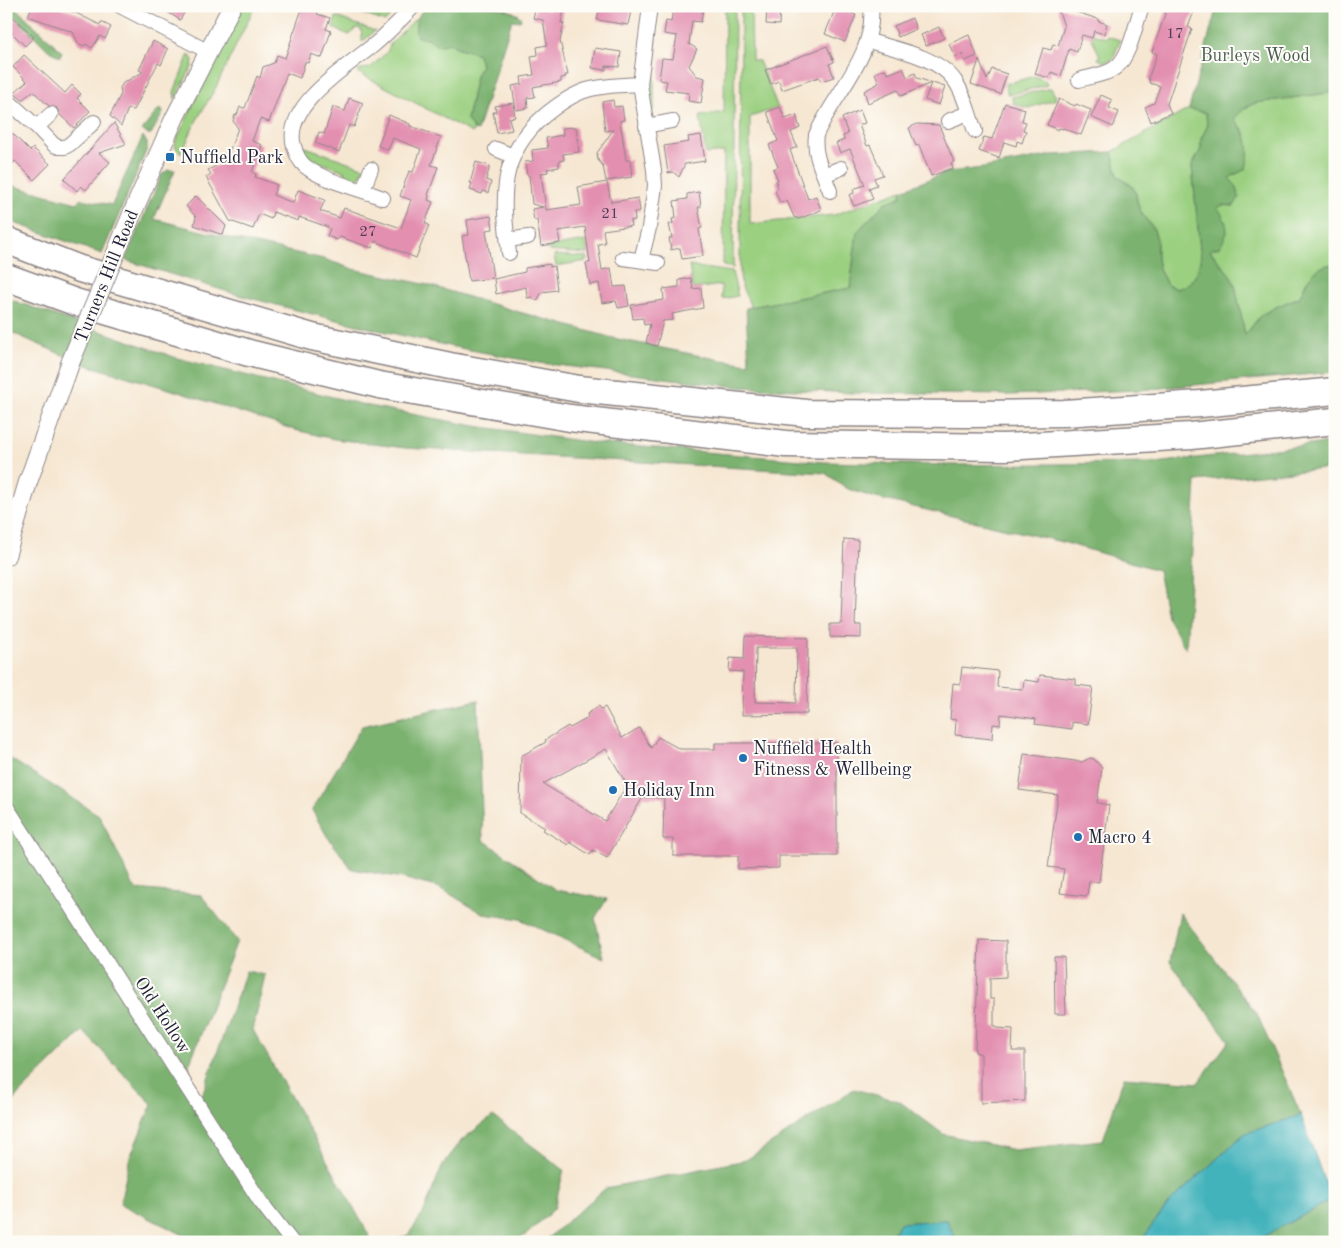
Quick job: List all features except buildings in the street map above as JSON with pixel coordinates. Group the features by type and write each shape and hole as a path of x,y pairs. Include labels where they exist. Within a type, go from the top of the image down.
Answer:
{"highway":[{"path":"6,240 80,268 312,337 450,366 579,389 806,414 1064,413 1200,404 1335,391"},
{"path":"6,277 75,302 240,350 380,385 570,418 786,444 1004,447 1191,436 1335,422"}],"street":[{"path":"120,6 209,52"},
{"name":"Turners Hill Road","path":"6,556 28,482 71,361 135,207 172,125 232,6"},
{"path":"383,198 321,175 304,164 296,154 292,140 293,129 307,102 318,90 376,43 414,6"},
{"path":"641,260 649,228 655,186 640,84 650,6"},
{"path":"830,191 816,155 814,145 816,135 869,41 872,24 871,6"},
{"path":"1080,80 1108,72 1120,64 1127,51 1142,6"},
{"path":"869,41 917,56 938,65 954,78 975,131"},
{"path":"528,236 508,246 504,196 513,156 521,140 532,126 566,100 586,90 640,84"},
{"path":"6,99 54,145 59,147 64,147 94,122"},
{"path":"948,121 968,113"},
{"path":"37,127 50,114"},
{"path":"646,126 672,121"},
{"path":"496,149 513,156"},
{"path":"824,175 841,168"},
{"path":"363,190 371,169"},
{"path":"623,258 658,263"},
{"name":"Old Hollow","path":"6,806 256,1196 292,1242"}],"green space":[{"path":"462,5 491,7 504,9 521,18 520,21 512,20 477,131 474,130 467,120 476,76 481,65 478,54 454,46 451,43 436,46 429,38 417,37 417,20 426,6"},
{"path":"6,6 14,6 62,52 60,57 48,50"},
{"path":"242,6 255,6 216,87 194,125 182,153 176,148 176,140"},
{"path":"346,6 385,6 396,10 385,22"},
{"path":"725,6 735,6 733,268 723,266 724,152 706,154 700,116 724,112"},
{"path":"741,6 751,6 752,60 759,61 778,108 750,117 750,224 834,215 902,190 901,197 885,203 857,232 850,288 751,307 741,285"},
{"name":"Burleys Wood","path":"1217,6 1335,6 1335,92 1255,103 1245,108 1234,118 1248,142 1246,169 1229,178 1237,187 1239,198 1234,206 1222,205 1218,208 1226,223 1227,232 1219,247 1209,250 1230,275 1235,285 1245,335 1261,315 1300,297 1311,275 1320,268 1334,264 1335,261 1335,372 1140,390 1010,395 852,393 739,387 540,363 449,346 235,294 125,260 162,174 168,170 175,170 154,219 324,259 353,269 428,285 613,338 749,364 746,308 850,288 857,232 885,203 901,197 902,190 948,172 983,168 1053,155 1112,152 1118,177 1134,190 1142,214 1154,230 1157,240 1157,260 1160,272 1167,285 1177,289 1194,279 1201,260 1192,166 1201,149 1201,139 1207,127 1206,113 1189,109"},
{"path":"336,17 375,31 362,42 361,29 356,28 349,35 333,28"},
{"path":"417,17 416,33 423,39 429,38 442,44 451,43 459,48 478,54 481,65 476,76 467,119 474,130 472,133 357,72 360,69 370,68 387,52 391,43"},
{"path":"1093,34 1120,40 1113,59 1105,62 1098,59 1100,56 1092,39"},
{"path":"653,37 655,39 654,109 651,111 647,83"},
{"path":"189,54 193,60 192,67 175,99 174,92"},
{"path":"1035,76 1046,81 1047,85 1008,95 1005,84"},
{"path":"1051,88 1057,99 1028,108 1013,103 1012,97"},
{"path":"1335,92 1334,264 1316,271 1308,279 1300,297 1261,315 1245,335 1235,285 1230,275 1209,249 1219,247 1218,208 1222,205 1234,206 1229,178 1248,157 1246,136 1234,119 1245,108 1255,103"},
{"path":"159,109 162,109 163,113 151,134 147,134 142,130"},
{"path":"1189,109 1206,113 1207,127 1201,139 1201,149 1192,166 1201,260 1194,279 1177,289 1167,285 1160,272 1157,260 1157,240 1154,230 1142,214 1134,189 1118,177 1112,152"},
{"path":"143,136 147,143 147,149 102,254 6,220 6,184 77,203 81,199 112,205"},
{"path":"300,145 365,168 356,179 347,178 344,171 322,163 314,166 305,157"},
{"path":"586,241 588,254 549,251 548,247"},
{"path":"554,255 586,257 587,261 556,266"},
{"path":"689,266 732,272 738,296 722,299 721,285 693,289"},
{"path":"6,298 177,358 369,406 475,426 595,443 825,462 947,465 1154,463 1335,442 1335,468 1196,481 1186,649 1167,617 1158,570 1066,543 872,497 848,489 825,473 405,448 334,439 295,430 169,389 83,364 6,330"},
{"path":"478,700 483,840 556,890 607,899 595,918 604,958 520,919 483,914 440,888 402,878 352,869 327,836 312,810 362,726"},
{"path":"6,756 99,815 135,889 201,895 237,941 189,1065 195,1115 246,971 265,975 253,1030 373,1242 198,1242 120,1204 130,1157 152,1104 83,1031 19,1094 6,1112"},
{"path":"1180,913 1257,1014 1301,1115 1244,1134 1170,1202 1140,1242 957,1242 947,1220 900,1223 888,1242 543,1242 606,1188 746,1160 854,1089 899,1101 943,1134 1014,1150 1103,1140 1124,1077 1198,1083 1229,1041 1170,962"},
{"path":"493,1116 564,1170 554,1209 526,1235 512,1242 391,1242 408,1235 423,1214 442,1166 462,1140"},
{"path":"1331,1200 1335,1202 1335,1242 1253,1242"}],"water":[{"path":"1301,1115 1331,1200 1253,1242 1140,1242 1170,1202 1244,1134"},
{"path":"947,1220 957,1242 888,1242 900,1223"}],"place":[{"name":"Nuffield Park","path":"170,157"},
{"name":"Nuffield Health Fitness & Wellbeing","path":"743,758"},
{"name":"Holiday Inn","path":"613,790"},
{"name":"Macro 4","path":"1078,837"}]}
